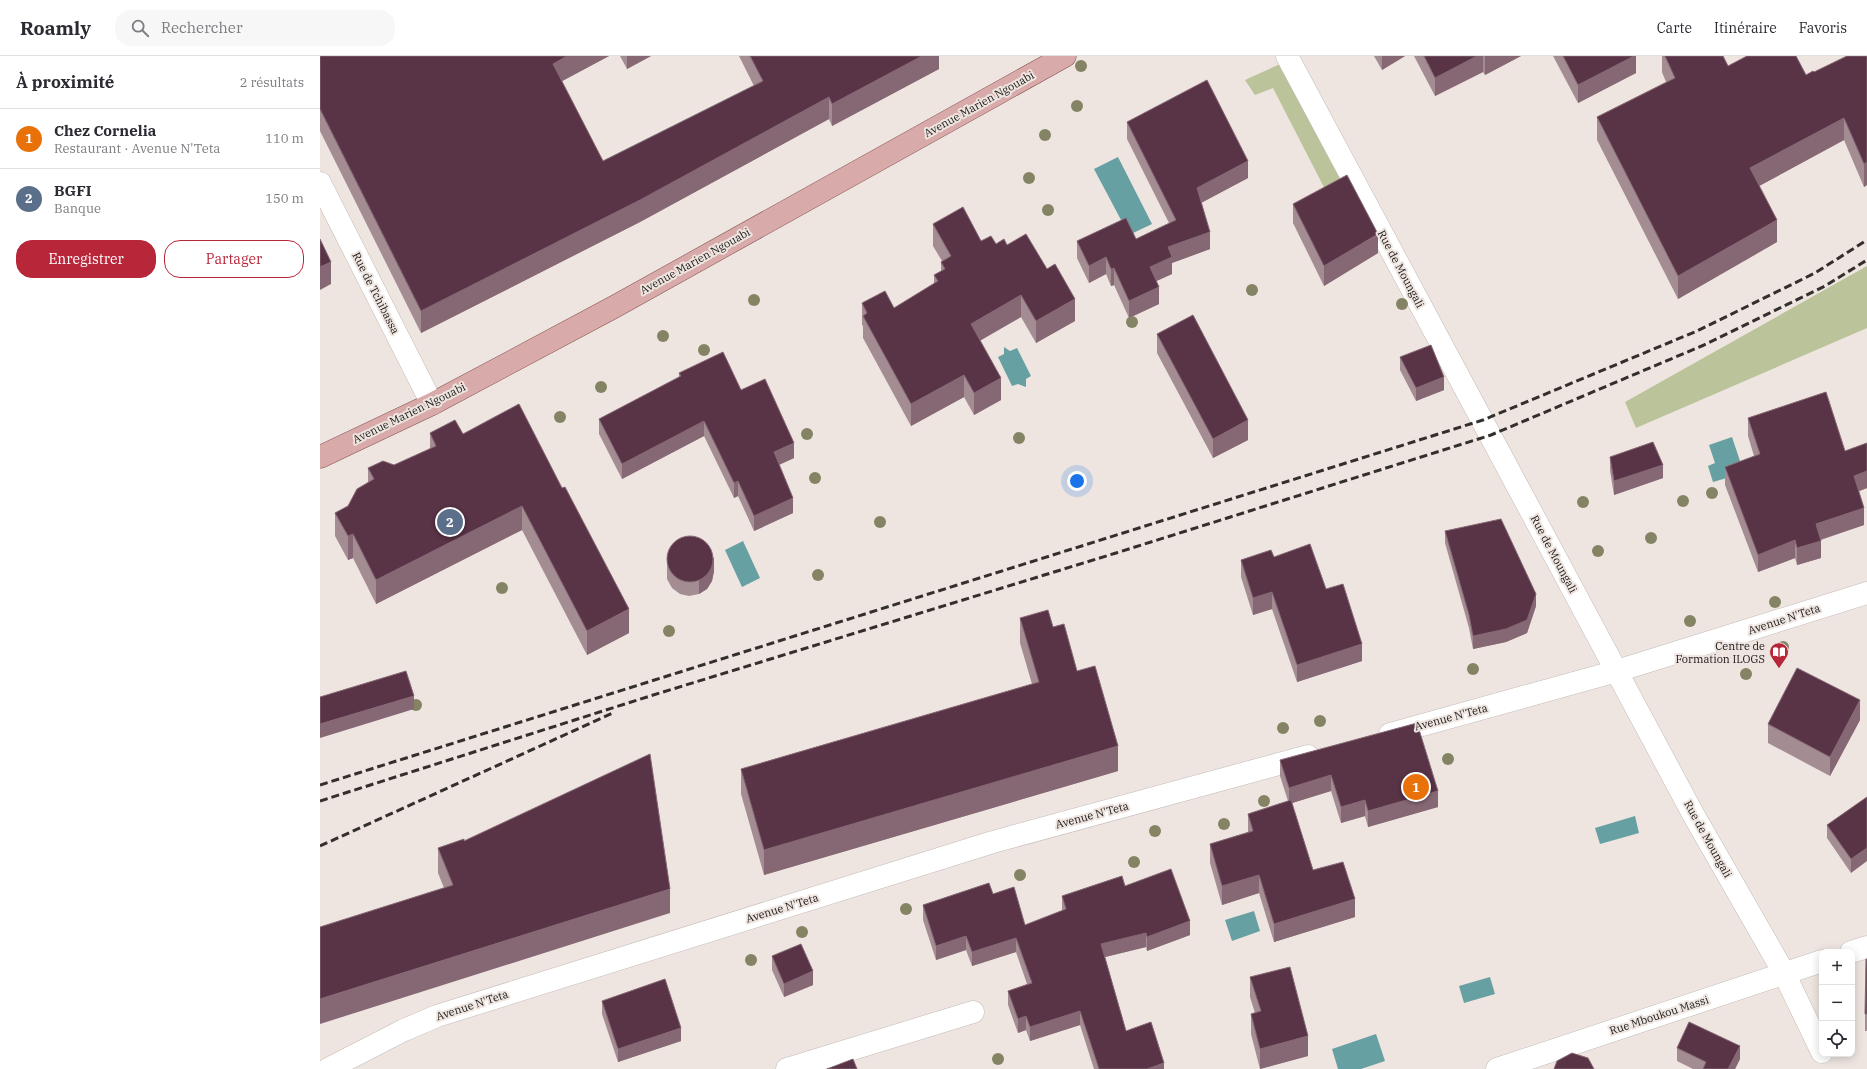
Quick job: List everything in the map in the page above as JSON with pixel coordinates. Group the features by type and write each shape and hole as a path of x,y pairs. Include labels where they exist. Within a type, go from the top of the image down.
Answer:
{"main road":[{"name":"Avenue Marien Ngouabi","path":"320,457 432,404 614,307 1065,56"}],"street":[{"name":"Rue de Moungali","path":"1287,56 1618,671 1693,814 1784,973 1819,1047"},
{"name":"Rue de Tchibassa","path":"320,183 432,404"},
{"name":"Avenue N'Teta","path":"1371,739 1618,671 1867,593"},
{"name":"Avenue N'Teta","path":"328,1069 404,1030 437,1016 993,842 1324,752"},
{"path":"1855,951 1867,947"},
{"name":"Rue Mboukou Massi","path":"1496,1069 1819,962"},
{"path":"787,1069 973,1012"},
{"name":"Rue de Moungali","path":"1824,1057 1830,1069"}],"green space":[{"path":"1280,64 1346,188 1329,197 1273,88 1255,95 1245,80"},
{"path":"1867,266 1867,328 1636,428 1625,402"}],"water":[{"path":"1118,157 1152,224 1129,235 1094,169"},
{"path":"1004,347 1010,351 1017,348 1031,376 1026,379 1026,387 1018,384 1012,386 998,357 1004,354"},
{"path":"1732,437 1744,473 1713,482 1708,466 1715,463 1709,445"},
{"path":"743,541 760,578 742,587 725,550"},
{"path":"1635,816 1639,833 1600,844 1595,828"},
{"path":"1254,911 1260,931 1232,941 1225,920"},
{"path":"1490,977 1495,994 1464,1003 1459,986"},
{"path":"1376,1034 1385,1061 1361,1069 1338,1069 1332,1049"}],"building":[{"path":"320,56 567,56 553,64 603,161 763,81 750,56 922,56 832,104 829,97 640,200 421,311 320,109"},
{"path":"1424,56 1477,56 1435,78"},
{"path":"1563,56 1634,56 1578,85"},
{"path":"1665,56 1723,56 1728,66 1747,56 1796,56 1806,75 1847,56 1867,56 1867,162 1864,164 1844,118 1750,168 1777,220 1678,276 1597,117 1675,78"},
{"path":"1207,80 1248,161 1197,188 1210,232 1168,247 1172,257 1150,267 1159,287 1129,301 1114,268 1111,269 1106,257 1089,266 1077,241 1126,218 1136,239 1176,220 1127,122"},
{"path":"1347,175 1378,234 1324,266 1293,204"},
{"path":"963,207 981,241 991,236 996,244 1004,239 1007,245 1026,234 1047,269 1055,264 1075,299 1036,321 1021,295 971,324 1001,378 974,393 964,375 911,404 863,316 867,313 862,303 885,291 894,308 938,281 934,275 945,269 941,262 951,256 933,224"},
{"path":"320,239 331,262 320,267"},
{"path":"1193,315 1248,420 1213,439 1157,334"},
{"path":"1431,345 1444,377 1416,388 1400,357"},
{"path":"723,352 741,390 765,379 794,443 774,452 793,498 754,516 738,481 734,483 704,421 622,464 599,419 681,376 679,373"},
{"path":"1826,392 1845,451 1867,443 1867,471 1854,476 1864,508 1816,524 1821,541 1797,548 1795,540 1758,555 1725,467 1760,454 1748,418"},
{"path":"519,404 562,488 565,487 629,609 587,631 522,506 376,580 353,534 348,536 335,513 348,506 357,489 374,479 368,468 383,461 394,465 436,446 430,433 455,420 463,434"},
{"path":"1653,442 1663,465 1614,481 1610,457"},
{"path":"1501,519 1536,594 1527,620 1506,629 1473,636 1469,615 1445,531"},
{"path":"685,536 695,536 707,542 712,550 712,568 707,576 699,581 685,582 677,579 670,572 667,564 667,554 670,546 677,539"},
{"path":"1310,544 1326,589 1343,584 1362,644 1297,665 1272,592 1253,598 1241,560 1271,550 1274,557"},
{"path":"1048,610 1053,627 1064,624 1077,671 1095,666 1118,746 764,850 741,769 1039,682 1020,618"},
{"path":"1797,668 1860,700 1830,757 1768,724"},
{"path":"406,671 414,696 320,724 320,697"},
{"path":"1417,723 1438,791 1368,811 1365,800 1341,807 1331,775 1289,788 1280,760"},
{"path":"650,754 670,889 320,999 320,927 453,885 438,848 464,839 464,841"},
{"path":"1867,797 1867,848 1851,859 1827,825"},
{"path":"1291,800 1313,870 1343,862 1355,899 1274,924 1259,875 1222,886 1210,844 1253,831 1248,814"},
{"path":"1171,869 1190,921 1147,937 1146,933 1101,944 1126,1031 1151,1022 1164,1063 1147,1069 1099,1069 1080,1011 1030,1027 1026,1016 1018,1019 1008,991 1032,983 1016,938 972,952 966,936 936,946 923,905 989,883 993,894 1014,887 1025,925 1066,909 1062,896 1122,876 1125,886"},
{"path":"801,944 813,971 784,984 772,956"},
{"path":"1866,959 1867,1014 1865,1014"},
{"path":"1290,967 1308,1036 1260,1049 1251,1014 1261,1011 1250,977"},
{"path":"665,979 681,1028 618,1049 602,1001"},
{"path":"1689,1022 1740,1046 1728,1069 1703,1069 1706,1062 1677,1048"},
{"path":"1572,1053 1588,1058 1594,1069 1554,1069 1557,1061"},
{"path":"853,1059 857,1069 827,1069"}],"railway":[{"path":"320,785 1483,420 1697,331 1815,273 1867,240"},
{"path":"320,801 650,696 1116,553 1491,435 1704,345 1825,286 1867,260"},
{"path":"320,846 615,712"}],"place":[{"name":"BGFI","path":"450,522"},
{"name":"Centre de Formation ILOGS","path":"1779,669"},
{"name":"Chez Cornelia","path":"1416,787"}]}
